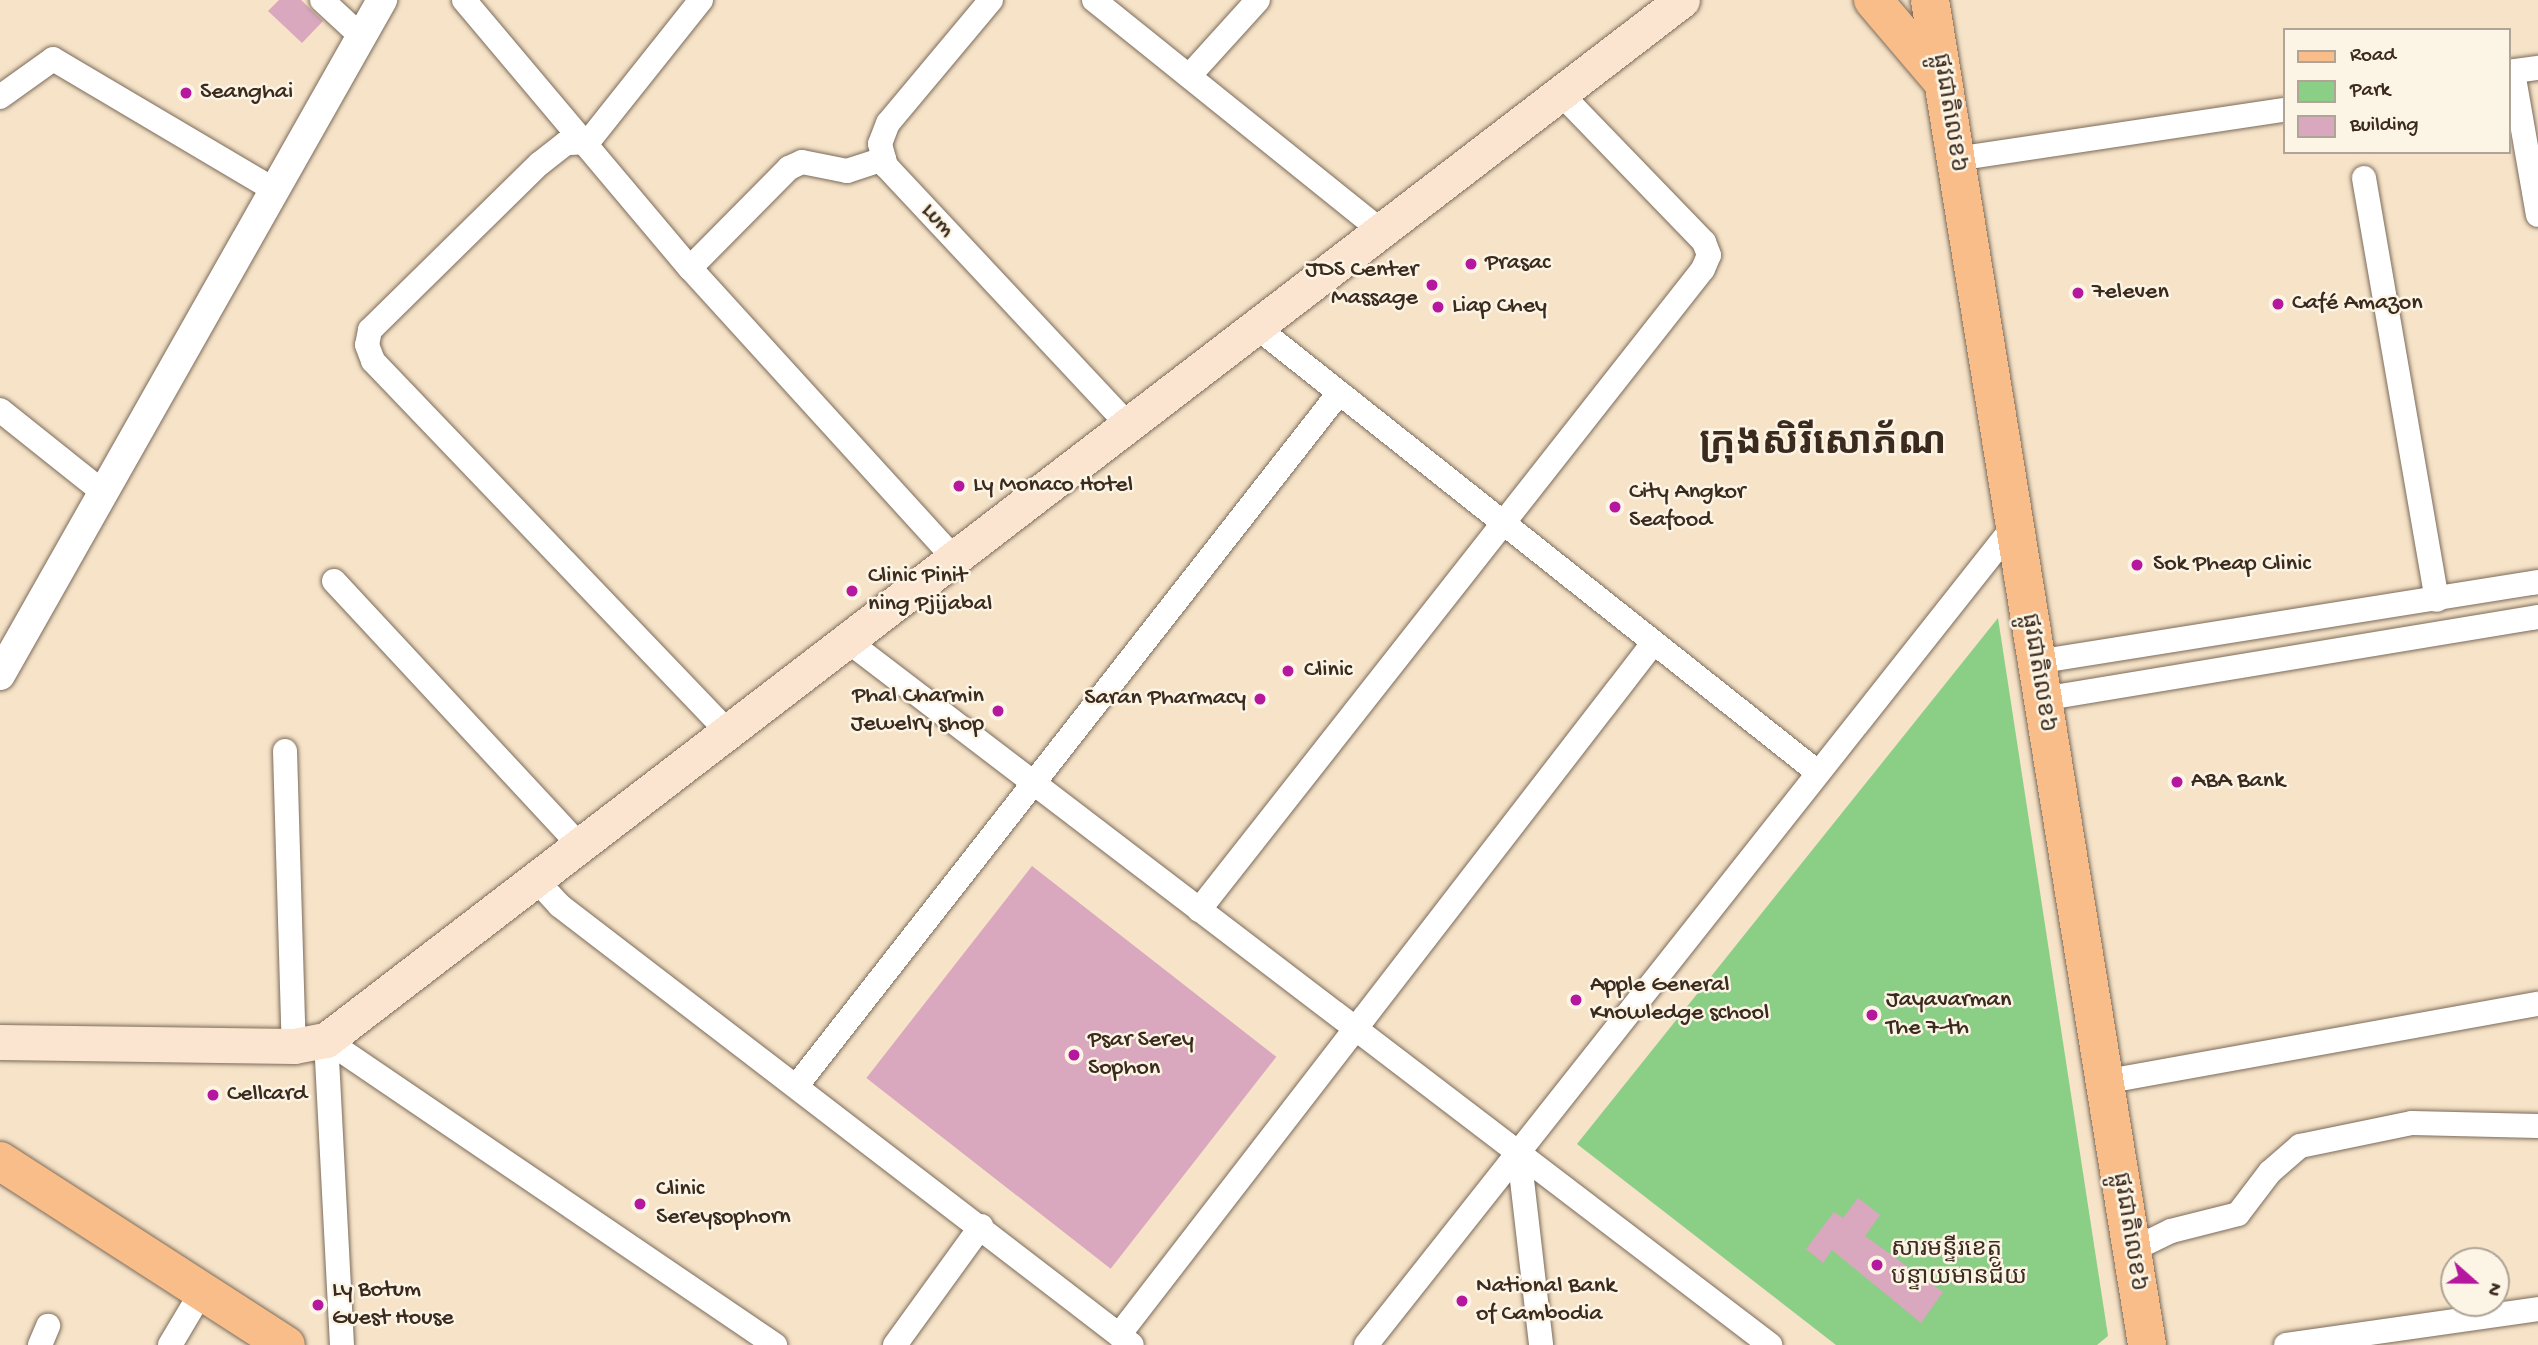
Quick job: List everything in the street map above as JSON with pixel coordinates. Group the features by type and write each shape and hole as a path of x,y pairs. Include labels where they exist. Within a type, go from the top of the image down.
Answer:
{"main road":[{"path":"0,1042 310,1043 536,880 1259,330 1563,96 1682,0"},
{"path":"1873,0 1942,82"},
{"name":"ផ្លូវជាតិលេខ៦","path":"1930,0 2147,1345"},
{"path":"0,1161 286,1345"}],"street":[{"path":"322,0 363,38"},
{"path":"0,676 363,38 382,0"},
{"path":"464,0 588,142 690,268 956,560"},
{"path":"701,0 588,142 566,143 539,164 370,330 367,345 373,361 729,733"},
{"path":"690,268 789,168 802,162 847,171 884,159 880,144 909,91 991,0"},
{"path":"1094,0 1384,233"},
{"path":"1190,75 1258,0"},
{"path":"0,97 53,59 276,191"},
{"path":"2538,68 2510,72 2538,215"},
{"path":"1199,910 1709,255 1704,242 1563,96"},
{"path":"1955,159 2282,110"},
{"name":"Lum","path":"884,159 1130,427"},
{"path":"2364,178 2437,600"},
{"path":"1259,330 1503,519 1816,771"},
{"path":"798,1084 1339,393"},
{"path":"0,410 104,493"},
{"path":"1366,1345 1519,1154 1816,771 2014,526"},
{"path":"334,581 580,846"},
{"path":"2039,680 2538,582"},
{"path":"2039,680 2538,617"},
{"path":"849,642 1770,1345"},
{"path":"536,880 559,905 798,1084 1126,1340 1654,642"},
{"path":"285,751 310,1043 342,1345"},
{"path":"2103,1082 2538,1004"},
{"path":"310,1043 775,1345"},
{"path":"2132,1250 2171,1231 2238,1214 2270,1172 2300,1146 2412,1123 2538,1126"},
{"path":"1519,1154 1541,1345"},
{"path":"894,1345 981,1226"},
{"path":"170,1345 202,1291"},
{"path":"2286,1345 2538,1309"}],"green space":[{"path":"1998,618 2108,1336 2097,1345 1836,1345 1577,1144"}],"building":[{"path":"279,0 301,0 323,21 302,43 268,11"},
{"path":"1032,866 1276,1057 1111,1269 866,1078"},
{"path":"1858,1198 1880,1215 1865,1236 1943,1292 1921,1323 1832,1250 1823,1263 1806,1249 1834,1212 1843,1218"}],"place":[{"name":"Seanghai","path":"186,93"},
{"name":"Prasac","path":"1471,264"},
{"name":"JDS Center Massage","path":"1432,285"},
{"name":"7eleven","path":"2078,293"},
{"name":"Café Amazon","path":"2278,304"},
{"name":"Liap Chey","path":"1438,307"},
{"name":"Ly Monaco Hotel","path":"959,486"},
{"name":"City Angkor Seafood","path":"1615,507"},
{"name":"Sok Pheap Clinic","path":"2137,565"},
{"name":"Clinic Pinit ning Pjijabal","path":"852,591"},
{"name":"Clinic","path":"1288,671"},
{"name":"Saran Pharmacy","path":"1260,699"},
{"name":"Phal Charmin Jewelry shop","path":"998,711"},
{"name":"ABA Bank","path":"2177,782"},
{"name":"Apple General Knowledge school","path":"1576,1000"},
{"name":"Jayavarman The 7-th","path":"1872,1015"},
{"name":"Psar Serey Sophon","path":"1074,1055"},
{"name":"Cellcard","path":"213,1095"},
{"name":"Clinic Sereysophorn","path":"640,1204"},
{"name":"សារមន្ទីរខេត្ត បន្ទាយមានជ័យ","path":"1877,1265"},
{"name":"National Bank of Cambodia","path":"1462,1301"},
{"name":"Ly Botum Guest House","path":"318,1305"}],"district":[{"name":"ក្រុងសិរីសោភ័ណ","path":"1823,447"}]}
